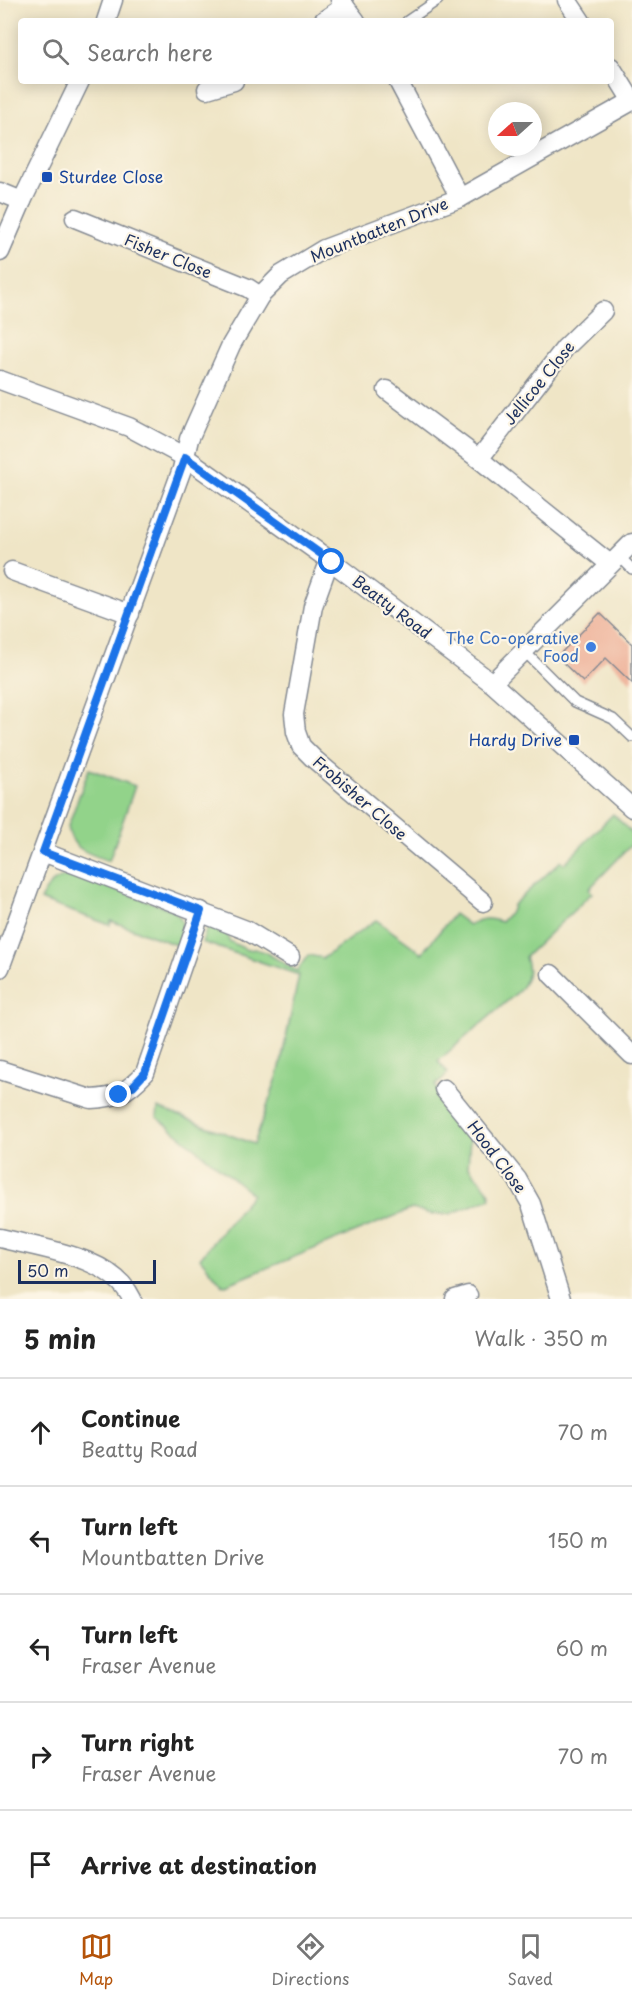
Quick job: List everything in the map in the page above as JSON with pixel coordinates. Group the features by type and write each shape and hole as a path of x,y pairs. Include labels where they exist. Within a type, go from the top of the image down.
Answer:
{"street":[{"path":"107,18 113,0"},
{"path":"567,0 578,18"},
{"path":"326,18 342,3 354,18"},
{"path":"614,72 632,101"},
{"path":"0,252 79,84"},
{"path":"207,89 224,84"},
{"path":"400,84 460,198"},
{"name":"Mountbatten Drive","path":"0,968 5,940 43,852 130,614 185,457 189,439 231,345 260,296 281,275 324,249 460,198 632,101"},
{"path":"0,192 22,201"},
{"name":"Fisher Close","path":"75,218 248,288 260,296"},
{"name":"Jellicoe Close","path":"480,459 565,348 603,311"},
{"name":"Beatty Road","path":"0,380 99,414 185,457 332,562 492,683 632,808"},
{"path":"387,390 620,563"},
{"path":"492,683 524,650 620,563 632,543"},
{"name":"Frobisher Close","path":"332,562 326,570 313,606 294,714 296,732 301,746 483,902"},
{"path":"12,571 130,614"},
{"path":"43,852 246,930 290,957"},
{"path":"0,1070 91,1099 119,1095 133,1086 145,1073 201,911"},
{"path":"551,974 632,1055"},
{"name":"Hood Close","path":"444,1089 517,1179 531,1204 561,1299"},
{"path":"0,1238 81,1259 102,1268 117,1278 132,1299"}],"lane":[{"path":"411,18 438,0"},
{"path":"524,650 576,702 613,719 632,737"}],"green space":[{"path":"89,769 135,786 109,861 77,846 68,826"},
{"path":"613,814 632,833 632,844 589,889 592,893 525,957 527,974 519,991 438,1061 448,1073 435,1086 464,1122 470,1137 468,1166 489,1191 491,1198 450,1214 431,1214 412,1209 223,1286 200,1258 252,1194 157,1117 158,1108 254,1144 279,1072 299,975 202,942 209,926 215,923 227,931 229,941 247,950 255,949 265,952 297,971 308,955 323,958 376,920 422,953 454,914 469,925 485,919 501,922 512,910 513,905 561,861 564,864"},
{"path":"66,876 106,886 173,910 183,926 179,946 111,921 110,925 40,900 50,885"}],"building":[{"name":"The Co-operative Food","path":"600,613 632,644 632,683 606,658 583,682 557,657"}],"place":[{"name":"Sturdee Close","path":"47,177"},
{"name":"The Co-operative Food","path":"591,647"},
{"name":"Hardy Drive","path":"574,740"}],"route":[{"path":"119,1095 133,1086 145,1073 201,911 43,852 185,457 332,562"}]}
